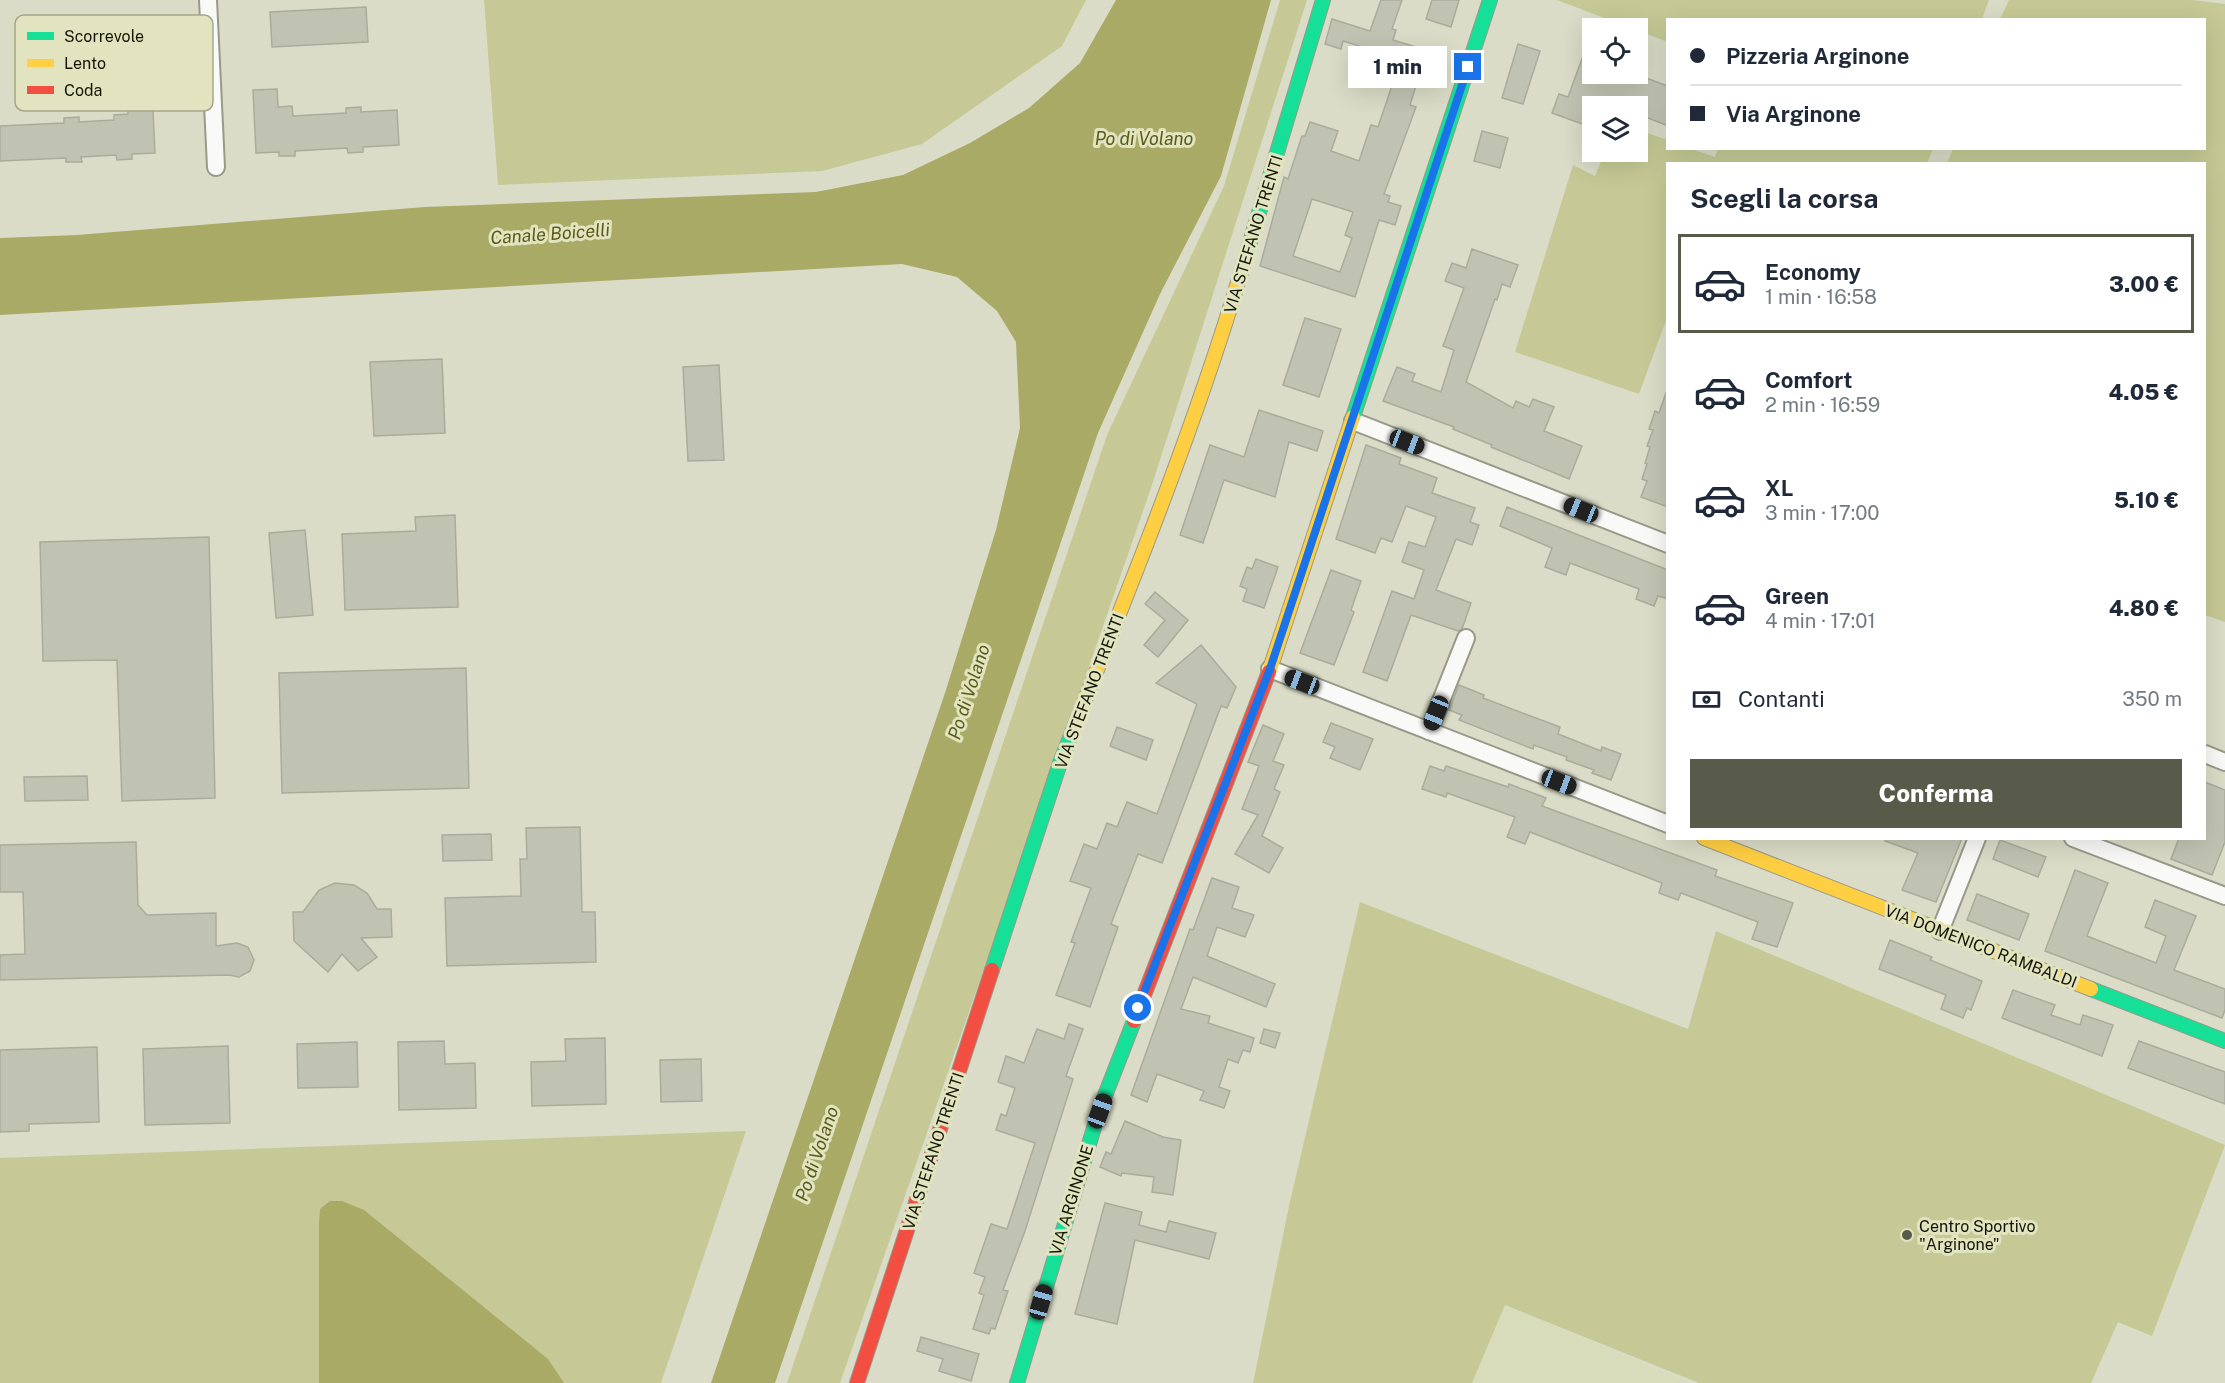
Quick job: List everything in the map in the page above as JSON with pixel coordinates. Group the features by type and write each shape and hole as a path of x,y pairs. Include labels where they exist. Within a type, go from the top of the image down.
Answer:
{"street":[{"path":"207,0 208,15"},
{"name":"VIA STEFANO TRENTI","path":"857,1383 1060,763 1188,438 1268,185 1323,0"},
{"name":"VIA ARGINONE","path":"1017,1383 1096,1120 1157,956 1270,669 1490,0"},
{"path":"213,111 216,167"},
{"path":"1353,422 1666,543"},
{"path":"1429,731 1466,638"},
{"path":"1270,669 1666,824"},
{"path":"2206,754 2225,762"},
{"name":"VIA DOMENICO RAMBALDI","path":"1714,840 1739,845 1940,931 2225,1041"},
{"path":"1940,931 1976,840"},
{"path":"2078,840 2225,896"}],"shaded area":[{"path":"484,0 1086,0 1062,46 922,144 822,171 498,185"},
{"path":"1280,0 1307,0 1151,488 840,1383 787,1383 1107,435 1224,186"},
{"path":"1557,0 1989,0 1982,18 1666,18 1666,41 1648,34 1648,18 1605,18"},
{"path":"2009,0 2193,0 2225,4 2225,622 2206,615 2206,162 1947,162 1953,150 2206,150 2206,18 2000,18"},
{"path":"1648,133 1666,139 1666,150 1694,150 1715,157 1717,150 1933,150 1927,162 1666,162 1666,320 1639,394 1515,352 1573,165 1595,176 1601,162 1648,162"},
{"path":"1360,902 1688,1029 1716,931 2225,1145 2152,1336 2118,1322 2091,1383 1699,1383 1505,1305 1472,1383 1253,1383 1289,1206"},
{"path":"746,1131 661,1383 0,1383 0,1158"},
{"path":"1505,1305 1690,1383 1472,1383"}],"water":[{"path":"1116,0 1271,0 1221,176 1160,294 1098,433 775,1383 711,1383 945,693 996,530 1020,428 1016,342 997,311 957,277 902,264 0,315 0,238 77,235 425,207 816,192 903,175 970,143 1029,108 1080,63"},
{"path":"330,1201 342,1201 364,1210 548,1359 564,1383 319,1383 319,1224 320,1209"}],"building":[{"path":"1381,0 1402,0 1392,29 1396,30 1393,40 1439,54 1434,71 1422,67 1410,105 1416,107 1384,194 1390,196 1388,202 1401,206 1395,225 1379,220 1355,297 1260,266 1284,177 1288,179 1302,136 1305,136 1310,122 1338,131 1331,151 1359,161 1371,125 1378,127 1401,59 1343,41 1341,49 1325,44 1332,19 1370,31","holes":["1312,199 1353,212 1345,235 1352,238 1340,272 1293,256"]},
{"path":"1432,0 1459,0 1451,27 1426,19"},
{"path":"366,7 368,42 272,47 270,12"},
{"path":"1518,44 1540,51 1523,104 1502,98"},
{"path":"1582,59 1582,84 1648,84 1648,79 1666,85 1666,125 1648,118 1648,96 1582,96 1582,124 1552,113 1559,94 1568,97"},
{"path":"277,89 278,107 292,106 293,116 346,113 346,108 361,107 361,112 397,110 399,145 363,147 363,152 348,153 347,148 295,151 295,156 279,156 279,152 256,153 253,90"},
{"path":"128,111 153,111 155,153 132,154 132,159 117,160 116,155 81,157 82,162 66,162 66,158 0,161 0,126 64,123 64,118 79,117 79,122 114,120 114,115 128,114"},
{"path":"1482,131 1508,138 1500,168 1474,161"},
{"path":"1472,249 1518,265 1510,287 1502,284 1497,300 1495,299 1466,382 1513,408 1516,401 1529,407 1533,399 1554,407 1544,431 1582,446 1569,479 1491,447 1492,445 1453,429 1454,427 1383,401 1397,367 1415,374 1412,381 1441,392 1454,350 1443,346 1464,288 1445,281 1452,263 1466,268"},
{"path":"1305,318 1341,329 1319,397 1283,385"},
{"path":"442,359 445,433 374,436 370,362"},
{"path":"719,365 724,460 688,461 683,367"},
{"path":"1666,393 1666,506 1641,497 1647,481 1642,479 1650,447 1647,446 1653,430 1649,429 1655,411 1659,413"},
{"path":"1259,410 1323,431 1317,451 1289,442 1275,497 1224,480 1203,543 1180,535 1210,445 1244,457"},
{"path":"1366,445 1401,458 1399,464 1437,478 1432,493 1475,508 1470,522 1479,525 1472,545 1456,539 1436,590 1471,603 1462,629 1458,631 1411,615 1387,681 1363,672 1392,591 1414,599 1424,570 1402,562 1409,542 1425,547 1436,517 1406,506 1392,542 1381,538 1375,553 1336,539"},
{"path":"1507,507 1666,569 1666,598 1658,596 1654,606 1636,599 1639,589 1570,563 1566,575 1545,567 1552,548 1500,526"},
{"path":"455,515 458,607 345,610 342,534 416,531 415,517"},
{"path":"305,530 313,615 276,618 269,533"},
{"path":"209,537 215,798 122,801 117,660 43,661 40,542"},
{"path":"1256,559 1278,567 1264,608 1243,601 1247,589 1240,586 1247,567 1252,569"},
{"path":"1331,570 1361,581 1351,610 1354,612 1334,665 1300,653"},
{"path":"1155,592 1188,620 1158,657 1144,645 1165,620 1145,604"},
{"path":"1201,645 1236,687 1227,708 1221,706 1162,863 1138,854 1111,924 1118,927 1090,1007 1056,995 1075,943 1071,942 1091,888 1070,881 1084,844 1097,849 1107,823 1117,827 1127,802 1157,814 1197,704 1156,683"},
{"path":"466,668 469,788 282,793 279,673"},
{"path":"1459,685 1484,695 1483,698 1560,727 1558,734 1601,751 1602,747 1621,754 1611,780 1592,773 1594,770 1566,760 1567,757 1534,745 1533,749 1459,720 1462,715 1449,710"},
{"path":"1331,723 1373,739 1360,770 1330,758 1335,747 1323,742"},
{"path":"1263,725 1284,734 1273,761 1284,765 1274,789 1280,792 1262,836 1283,848 1269,873 1235,854 1258,815 1242,809 1259,766 1248,762"},
{"path":"1117,727 1153,740 1146,760 1110,746"},
{"path":"1430,766 1444,771 1446,766 1508,787 1509,784 1546,798 1542,806 1717,870 1715,876 1793,903 1777,947 1752,939 1758,922 1681,893 1678,900 1659,893 1662,883 1530,832 1525,844 1507,837 1515,817 1447,793 1446,797 1422,789"},
{"path":"87,776 88,800 25,801 24,777"},
{"path":"2206,782 2225,790 2225,842 2212,875 2171,859 2178,840 2206,840"},
{"path":"580,827 582,912 595,912 596,962 447,966 445,898 521,896 520,859 527,859 526,828"},
{"path":"491,834 492,860 443,861 442,835"},
{"path":"1961,840 1936,902 1902,890 1918,853 1885,841"},
{"path":"2000,840 2046,857 2038,877 1993,859"},
{"path":"136,842 138,905 147,915 216,913 216,946 237,943 248,947 254,960 250,971 239,977 229,975 0,980 0,955 25,954 23,892 0,892 0,845"},
{"path":"2075,870 2108,883 2087,936 2156,963 2166,936 2145,927 2155,900 2196,916 2174,970 2225,989 2225,1010 2222,1018 2045,951"},
{"path":"1212,878 1239,887 1232,908 1254,915 1245,937 1217,927 1207,956 1275,984 1266,1007 1193,977 1181,1009 1210,1016 1208,1023 1254,1038 1250,1052 1243,1050 1238,1063 1228,1059 1219,1087 1230,1091 1224,1108 1200,1100 1204,1091 1157,1074 1147,1102 1131,1095 1190,929 1193,930"},
{"path":"335,883 354,885 367,893 377,909 391,909 392,937 361,938 377,957 358,971 342,954 328,972 294,941 293,912 303,912 319,890"},
{"path":"1977,894 2029,914 2019,940 1967,920"},
{"path":"1890,940 1932,957 1930,960 1982,981 1971,1010 1967,1008 1963,1018 1941,1009 1946,995 1879,969"},
{"path":"2013,990 2055,1005 2051,1015 2080,1025 2083,1015 2113,1025 2102,1056 2002,1018"},
{"path":"1069,1024 1083,1029 1066,1076 1073,1079 1025,1231 1003,1290 1008,1291 995,1329 991,1328 989,1334 973,1329 984,1295 979,1293 985,1277 974,1273 991,1224 1007,1229 1035,1143 996,1130 1001,1114 1006,1116 1015,1088 998,1082 1006,1056 1024,1063 1037,1029 1064,1039"},
{"path":"1264,1029 1280,1033 1275,1048 1260,1043"},
{"path":"605,1038 606,1104 532,1106 531,1062 566,1061 565,1039"},
{"path":"444,1041 445,1064 475,1063 476,1108 399,1110 398,1042"},
{"path":"2139,1041 2225,1072 2225,1104 2128,1068"},
{"path":"357,1042 358,1087 298,1088 297,1044"},
{"path":"228,1046 230,1123 145,1125 143,1049"},
{"path":"97,1047 99,1122 29,1124 29,1131 0,1132 0,1050"},
{"path":"701,1059 702,1101 661,1102 660,1060"},
{"path":"1125,1121 1163,1137 1181,1140 1173,1195 1152,1192 1154,1177 1122,1173 1121,1176 1100,1167 1106,1152 1111,1154"},
{"path":"1105,1203 1142,1212 1139,1225 1166,1232 1169,1221 1216,1233 1209,1259 1135,1240 1117,1324 1075,1314"},
{"path":"921,1337 979,1354 971,1381 939,1371 943,1359 917,1351"}],"traffic: fast":[{"path":"1239,279 1323,0"},
{"path":"1353,417 1490,0"},
{"path":"992,970 1060,763 1075,725"},
{"path":"2091,989 2225,1041"},
{"path":"1017,1383 1099,1111 1134,1021"}],"traffic: slow":[{"path":"1075,725 1182,448 1239,279"},
{"path":"1269,672 1353,417"},
{"path":"1709,840 2091,989"}],"traffic: jam":[{"path":"1134,1021 1269,672"},
{"path":"857,1383 992,970"}],"place":[{"name":"Centro Sportivo \"Arginone\"","path":"1907,1235"}],"route":[{"path":"1138,1008 1270,669 1468,67"}],"water label":[{"name":"Po di Volano","path":"1144,139"},
{"name":"Canale Boicelli","path":"550,234"},
{"name":"Po di Volano","path":"969,692"},
{"name":"Po di Volano","path":"817,1154"}]}
